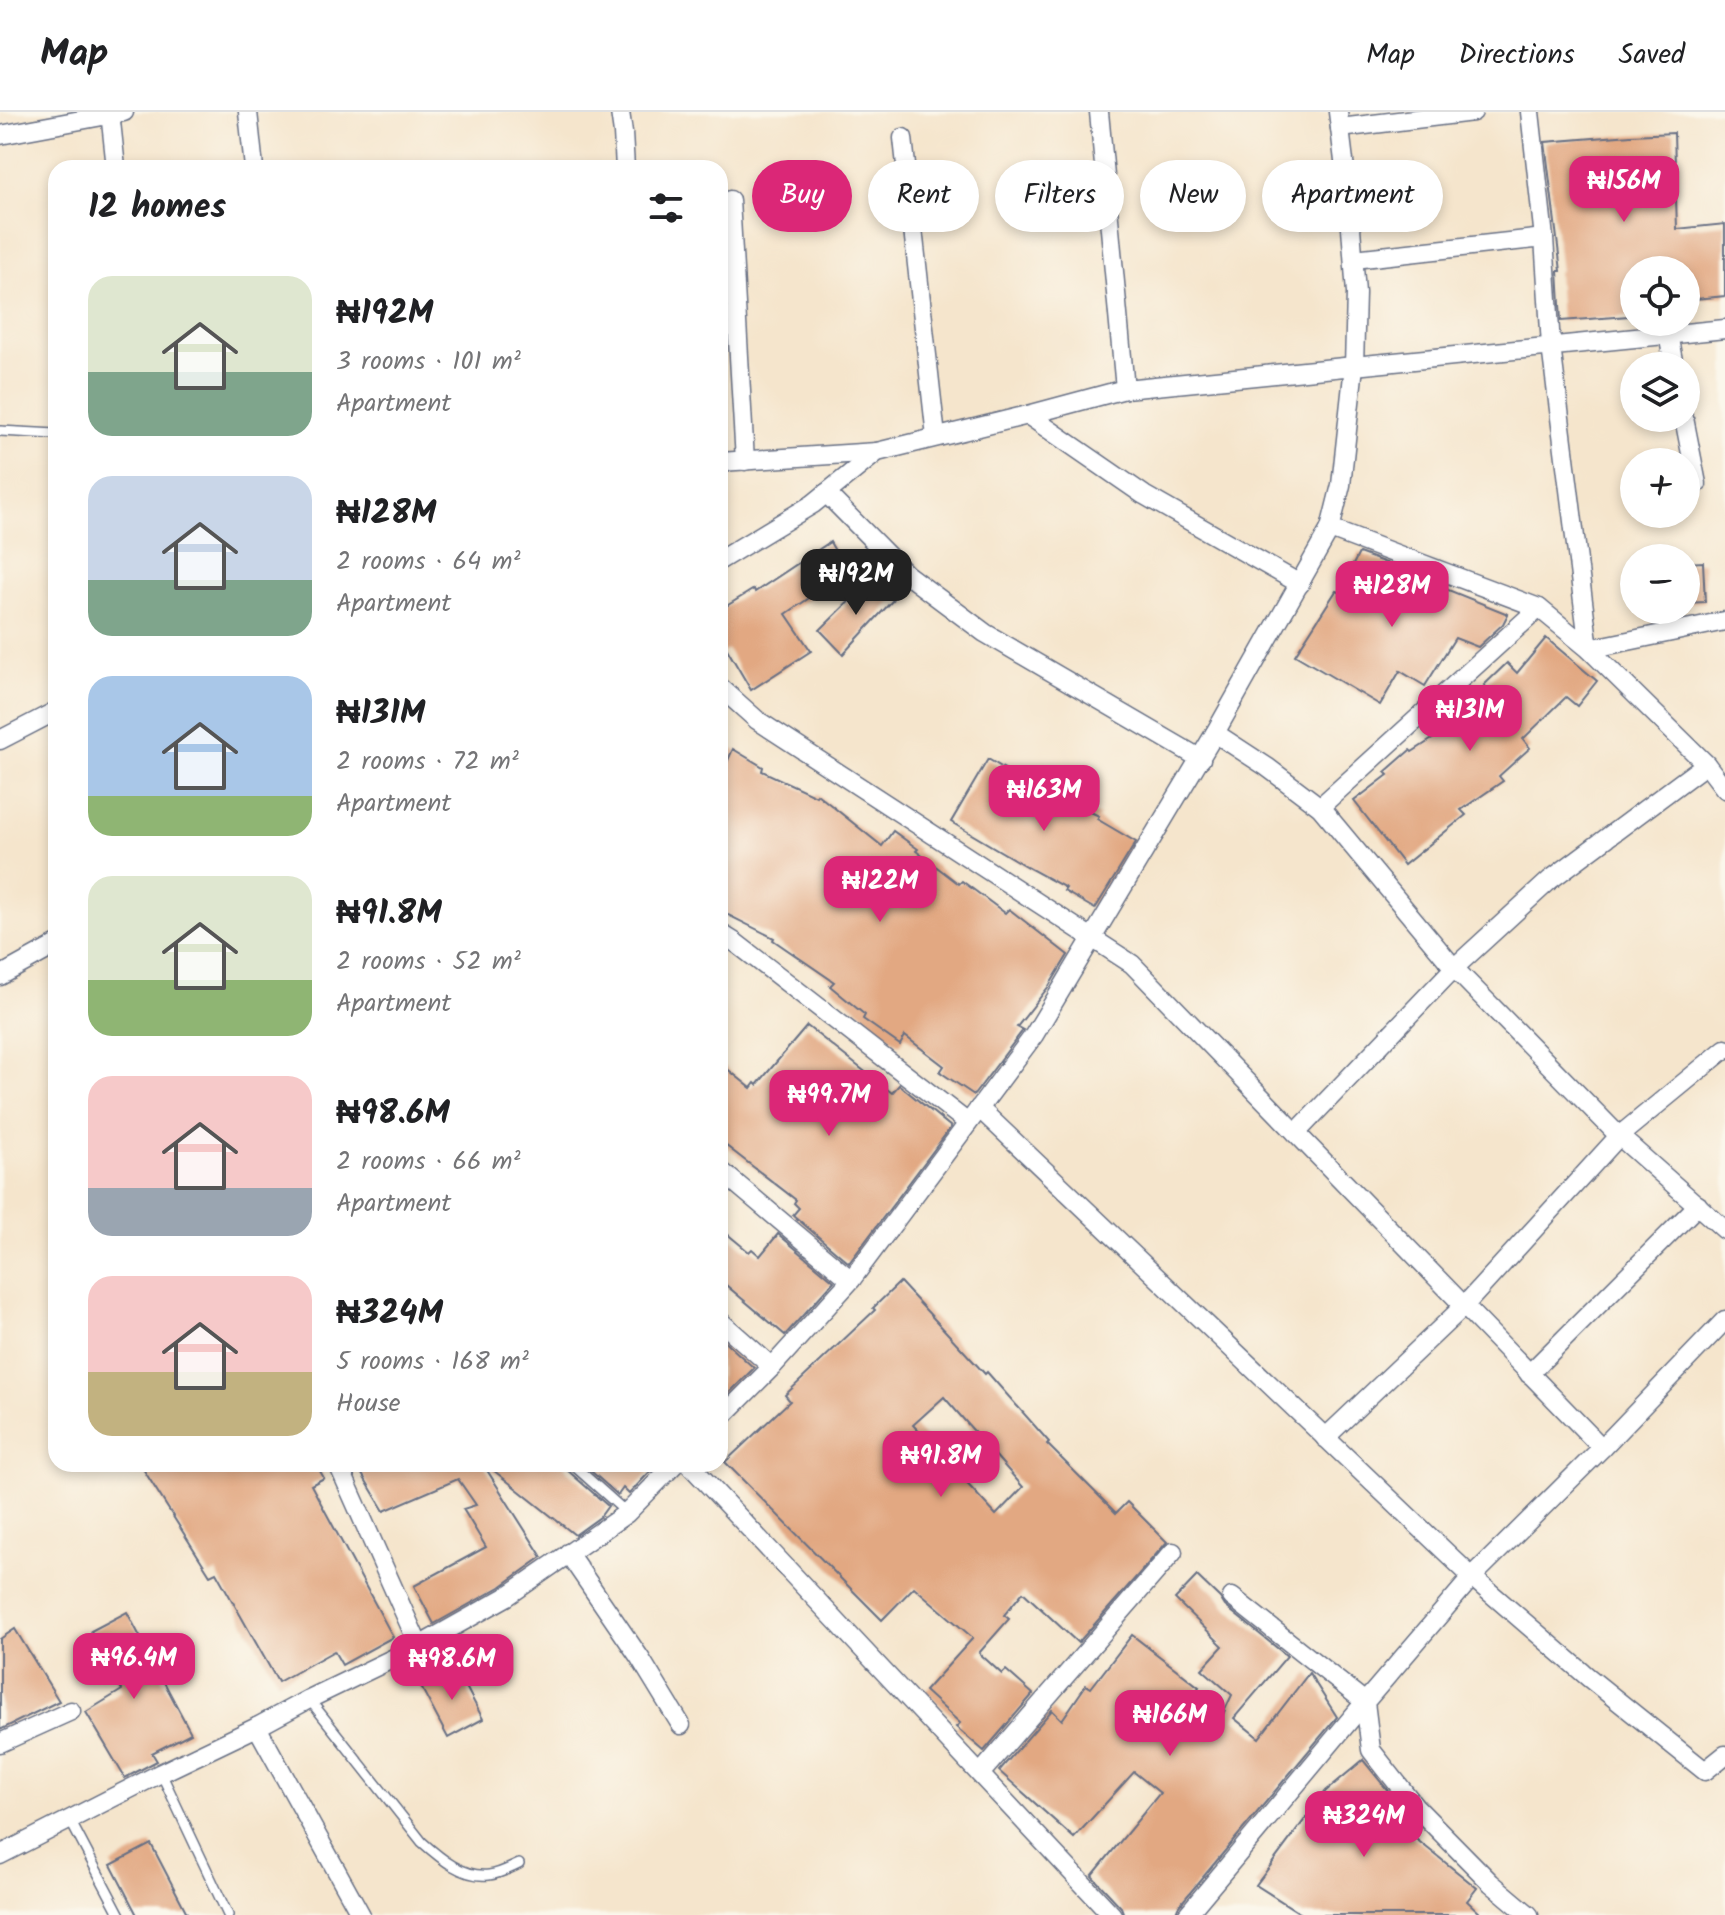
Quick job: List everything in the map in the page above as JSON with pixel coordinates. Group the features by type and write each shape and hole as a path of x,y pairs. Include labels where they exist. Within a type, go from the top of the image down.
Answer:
{"street":[{"path":"248,112 253,160"},
{"path":"620,112 625,160"},
{"path":"1099,112 1125,389"},
{"path":"728,1411 851,1280 1034,1035 1201,759 1330,529 1341,485 1354,366 1356,293 1339,120 1473,112"},
{"path":"1530,112 1544,238 1551,346 1589,649"},
{"path":"0,135 115,113 116,160"},
{"path":"903,138 936,437"},
{"path":"730,200 745,461"},
{"path":"1354,259 1544,238"},
{"path":"1700,331 1725,329"},
{"path":"728,462 877,452 1125,389 1648,336"},
{"path":"1028,415 1144,495 1300,584"},
{"path":"728,555 813,504 877,452"},
{"path":"826,493 906,574 985,633 1201,759"},
{"path":"1330,529 1539,608 1589,649 1706,764 1725,789"},
{"path":"1320,807 1539,608"},
{"path":"1589,649 1725,621"},
{"path":"728,694 757,720 1132,964 1602,1448"},
{"path":"0,740 48,715"},
{"path":"1215,733 1320,807 1454,968 1619,1136 1725,1230"},
{"path":"1296,1133 1454,968 1550,880 1706,764"},
{"path":"728,938 974,1115 1472,1577 1588,1677 1705,1771 1725,1755"},
{"path":"0,976 48,949"},
{"path":"1325,1438 1464,1306 1619,1136 1725,1049"},
{"path":"728,1177 851,1280"},
{"path":"1529,1374 1698,1205"},
{"path":"1187,1915 1472,1577 1725,1320"},
{"path":"728,1328 772,1367"},
{"path":"342,1472 419,1646"},
{"path":"0,1855 419,1646 506,1597 627,1513 667,1472"},
{"path":"697,1472 1112,1915"},
{"path":"980,1774 1173,1552"},
{"path":"568,1553 640,1658 681,1725"},
{"path":"1232,1597 1365,1702 1371,1750 1415,1806 1491,1883 1529,1915"},
{"path":"0,1743 71,1711"},
{"path":"257,1727 361,1915"}],"lane":[{"path":"0,431 48,434"},
{"path":"581,1472 627,1513"},
{"path":"309,1699 422,1842 443,1861 470,1873 489,1875 519,1864"},
{"path":"161,1773 228,1915"},
{"path":"70,1820 120,1915"}],"building":[{"path":"1674,133 1677,229 1725,224 1725,296 1700,299 1700,256 1620,256 1620,317 1561,321 1558,271 1561,271 1545,142"},
{"path":"830,542 847,572 786,614 811,651 751,690 728,651 728,605 754,589 755,592"},
{"path":"1359,553 1386,563 1440,591 1441,587 1508,614 1503,624 1478,647 1455,638 1425,686 1400,671 1380,705 1295,655 1336,591 1339,592"},
{"path":"1700,562 1703,562 1705,602 1700,602"},
{"path":"871,580 893,600 843,654 820,630"},
{"path":"1546,638 1597,681 1577,706 1566,697 1523,739 1530,748 1499,776 1503,781 1461,810 1466,815 1404,865 1354,801 1388,775 1385,772 1410,750 1412,752 1462,720 1491,693 1484,685 1507,663 1517,673"},
{"path":"733,749 763,767 762,771 817,794 882,846 893,831 959,884 962,881 1005,913 1009,909 1068,955 1049,986 1017,1027 1023,1030 974,1095 940,1072 944,1066 905,1036 900,1045 863,1019 865,1015 830,986 834,982 774,938 728,915 728,760"},
{"path":"988,759 1025,781 1099,816 1097,819 1136,842 1095,909 1064,891 1066,888 951,822"},
{"path":"807,1026 892,1093 899,1085 951,1127 849,1263 793,1215 799,1208 794,1203 796,1200 728,1147 728,1069 751,1088 755,1083 757,1085"},
{"path":"778,1234 834,1281 785,1335 728,1287 728,1235 749,1252 752,1249 760,1256"},
{"path":"900,1282 985,1374 987,1372 1049,1442 1047,1444 1116,1513 1127,1502 1167,1542 1078,1643 1023,1592 1004,1615 1009,1619 979,1653 1002,1674 1006,1670 1033,1694 984,1751 956,1727 960,1723 925,1691 973,1638 914,1587 882,1620 728,1465 728,1459 790,1401 785,1395 875,1310 873,1308","holes":["944,1397 1023,1487 996,1515 913,1425"]},
{"path":"728,1344 754,1368 728,1394"},
{"path":"145,1472 321,1472 324,1478 311,1485 393,1637 342,1665 334,1651 278,1682 216,1572 210,1575"},
{"path":"361,1472 488,1472 542,1557 500,1587 434,1624 414,1586 486,1547 463,1509 476,1505 458,1479 384,1511"},
{"path":"496,1472 569,1472 608,1506 600,1517 575,1535"},
{"path":"592,1472 650,1472 629,1494 623,1488 618,1495"},
{"path":"1197,1576 1225,1606 1287,1656 1234,1718 1259,1738 1309,1673 1337,1717 1178,1907 1175,1915 1124,1915 1121,1907 1092,1876 1160,1793 1134,1772 1074,1838 999,1771 1052,1710 1062,1720 1086,1685 1091,1688 1132,1635 1199,1687 1184,1707 1214,1733 1232,1695 1202,1669 1223,1646 1175,1599"},
{"path":"127,1612 191,1733 152,1753 157,1761 125,1778 86,1712 122,1690 91,1631"},
{"path":"15,1629 59,1701 0,1730 0,1639"},
{"path":"455,1666 483,1719 448,1738 420,1685"},
{"path":"1363,1760 1417,1825 1406,1831 1477,1888 1467,1901 1482,1915 1303,1915 1256,1885 1326,1791"},
{"path":"151,1844 188,1915 137,1915 111,1865"}]}
